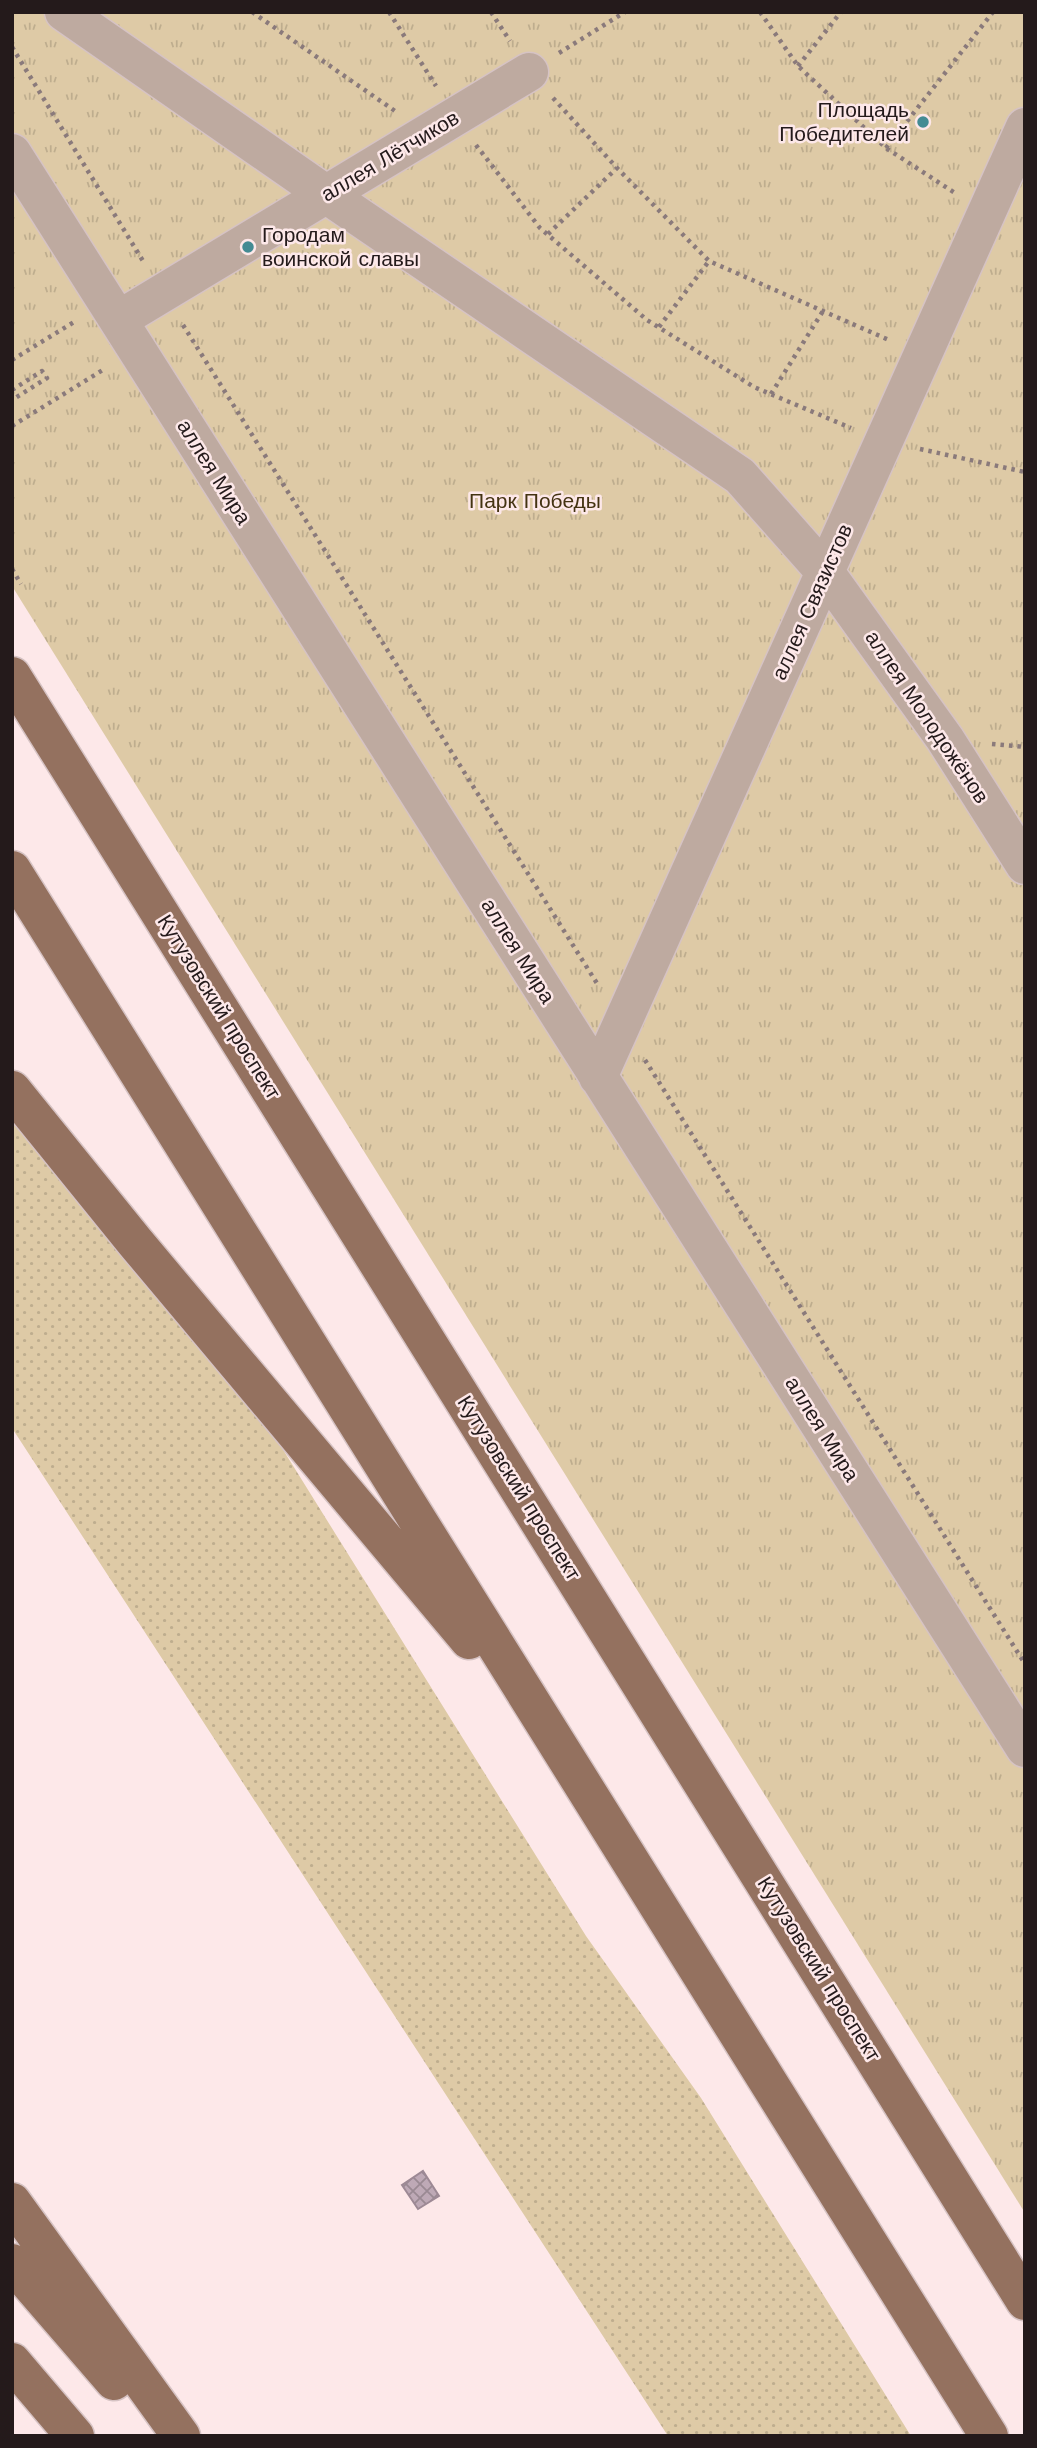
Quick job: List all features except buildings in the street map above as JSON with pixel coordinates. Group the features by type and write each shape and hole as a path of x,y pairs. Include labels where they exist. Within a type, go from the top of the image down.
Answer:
{"main road":[{"name":"Кутузовский проспект","path":"12,676 1025,2301"},
{"path":"12,870 989,2436"},
{"path":"12,1090 215,1338 557,1745"},
{"path":"12,2202 181,2436"},
{"path":"12,2263 161,2436"},
{"path":"12,2362 75,2436"}],"street":[{"name":"аллея Молодожёнов","path":"64,12 740,476 825,572 946,739 1025,865"},
{"name":"аллея Лётчиков","path":"120,324 163,293 529,72"},
{"name":"аллея Связистов","path":"598,1077 1025,127"},
{"name":"аллея Мира","path":"12,153 1025,1748"}],"path":[{"path":"253,12 442,125 540,228 647,320 754,387 884,441 1025,472"},
{"path":"389,12 442,125"},
{"path":"491,12 529,72 617,168 709,261 922,354"},
{"path":"529,72 625,12"},
{"path":"760,12 798,66 887,148 986,213"},
{"path":"798,66 841,12"},
{"path":"887,148 993,12"},
{"path":"12,47 163,293 1025,1664"},
{"path":"548,234 617,168"},
{"path":"659,327 709,261"},
{"path":"771,394 823,311"},
{"path":"12,360 120,324"},
{"path":"12,426 120,324"},
{"path":"12,390 43,371 47,378 12,400"},
{"path":"12,569 22,584"}],"green space":[{"name":"Парк Победы","path":"12,12 1025,12 1025,2213 12,586"},
{"path":"12,1122 277,1440 586,1936 701,2098 911,2436 668,2436 12,1428"}],"place":[{"name":"Площадь Победителей","path":"923,122"},
{"name":"Городам воинской славы","path":"248,247"}]}
